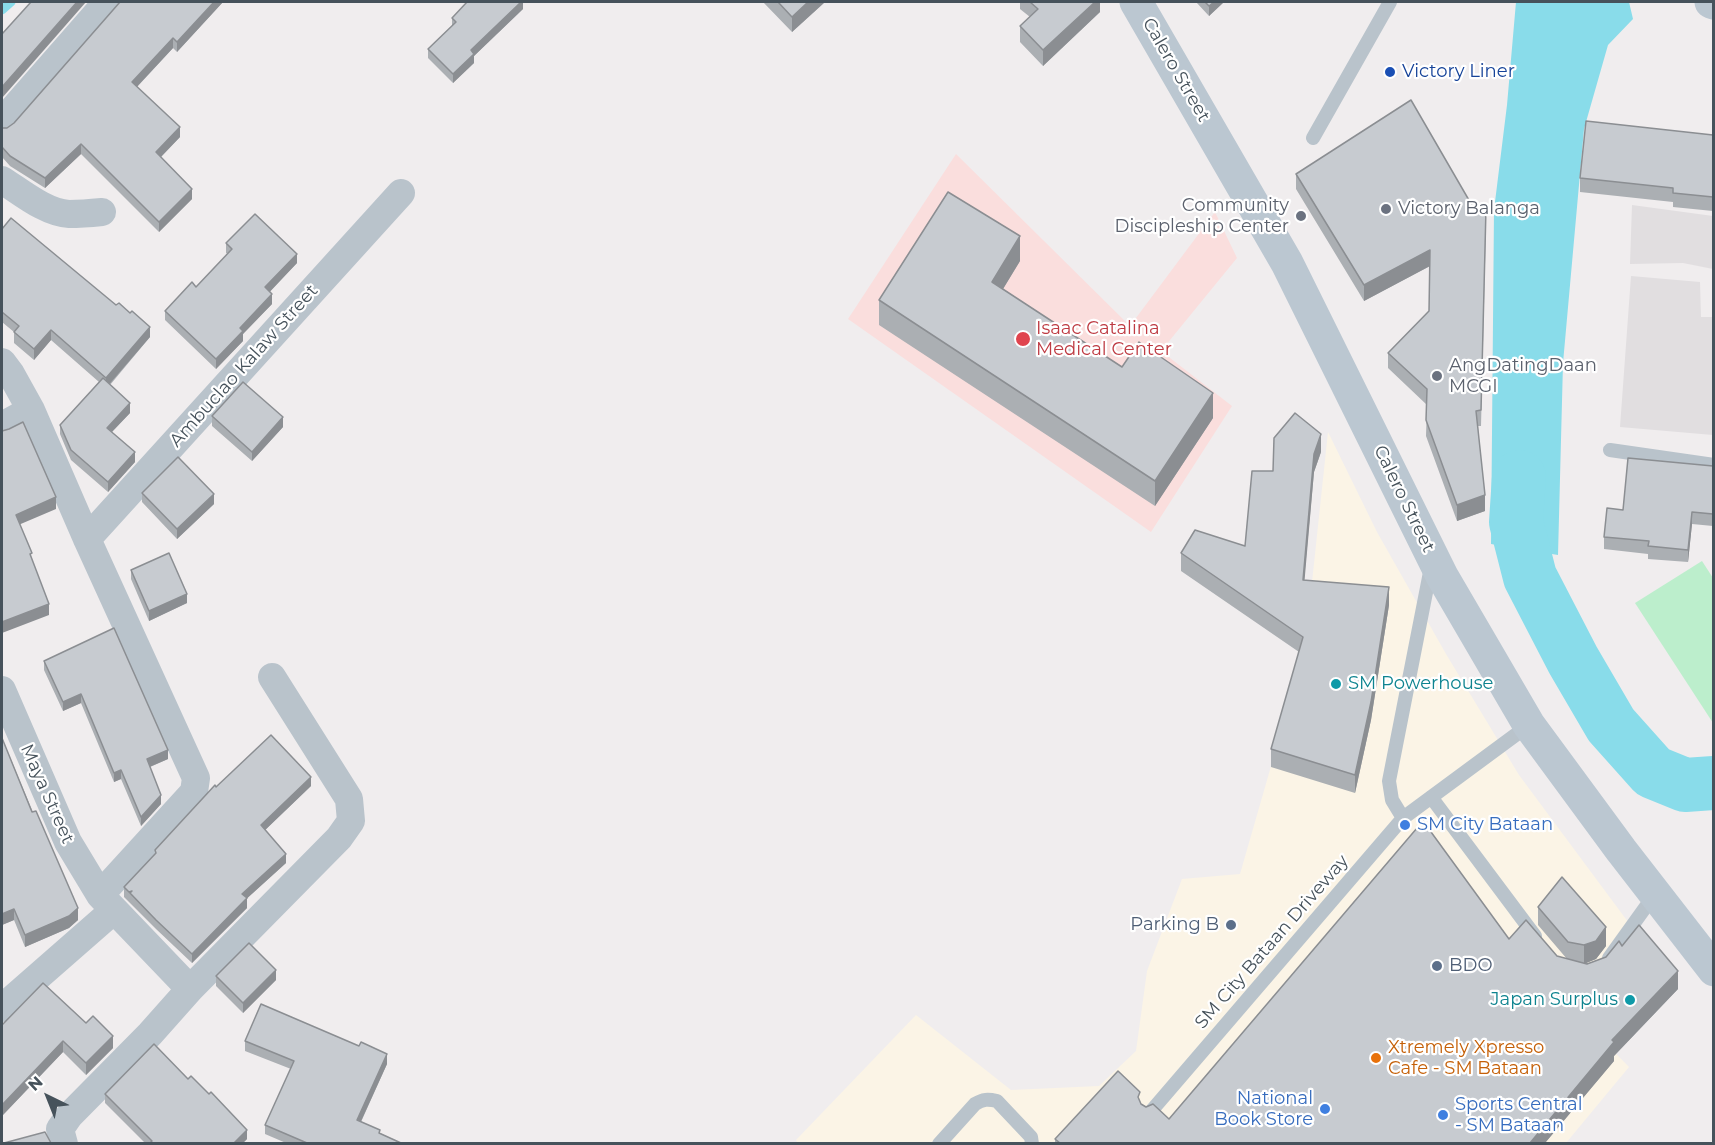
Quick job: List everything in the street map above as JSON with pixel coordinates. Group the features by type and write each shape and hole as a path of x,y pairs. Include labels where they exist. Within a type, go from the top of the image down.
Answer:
{"main road":[{"name":"Calero Street","path":"1137,2 1287,263 1432,558 1529,725 1713,970"}],"street":[{"path":"2,122 107,2"},
{"path":"2,180 42,205 67,214 102,212"},
{"name":"Ambuclao Kalaw Street","path":"87,539 401,193"},
{"path":"2,362 31,410 196,778 194,792 107,902 2,1008"},
{"path":"2,426 31,410"},
{"path":"64,1143 60,1129 69,1116 339,838 351,821 349,799 272,677"},
{"name":"Maya Street","path":"2,690 68,842 107,902 190,989"}],"lane":[{"path":"1313,138 1390,2"},
{"path":"1610,450 1713,465"},
{"path":"1403,818 1392,800 1389,781 1432,558"},
{"name":"SM City Bataan Driveway","path":"1147,1116 1403,818 1529,725"},
{"path":"1431,797 1527,926 1548,950"},
{"path":"1602,967 1655,894"},
{"path":"939,1143 975,1104 989,1099 997,1101 1031,1137 1032,1143"}],"shaded area":[{"name":"Isaac Catalina Medical Center","path":"956,154 1130,326 1215,212 1237,258 1161,351 1232,406 1151,532 848,319"},
{"path":"1632,205 1713,216 1713,269 1683,263 1630,264"},
{"path":"1631,276 1700,282 1701,317 1713,317 1713,435 1620,427"},
{"name":"SM City Bataan","path":"1328,432 1377,532 1446,654 1519,775 1637,934 1575,1012 1629,1067 1566,1143 798,1144 796,1140 916,1015 1011,1090 1099,1086 1136,1051 1147,971 1182,879 1240,874 1305,648"}],"green space":[{"path":"1702,561 1713,578 1713,723 1635,603"}],"water":[{"path":"1516,2 1629,2 1633,19 1608,45 1584,129 1563,363 1558,555 1491,544 1494,210 1507,105"}],"building":[{"path":"31,2 77,2 2,87 2,34"},
{"path":"120,2 214,2 177,42 173,38 132,82 180,127 156,152 192,189 159,222 81,144 45,178 10,156 2,147 2,128 7,128 14,123"},
{"path":"467,2 521,2 471,50 474,54 453,74 428,49 456,22 452,18"},
{"path":"778,2 808,2 792,17"},
{"path":"1030,2 1095,2 1043,50 1020,26 1038,9"},
{"path":"1411,100 1477,214 1486,208 1481,410 1476,411 1485,495 1457,505 1426,420 1427,389 1388,353 1429,311 1430,250 1364,285 1296,174"},
{"path":"1586,121 1713,135 1713,197 1673,193 1673,188 1580,178"},
{"name":"Isaac Catalina Medical Center","path":"948,192 1020,236 992,282 1122,367 1139,342 1213,393 1155,481 879,300"},
{"path":"255,214 297,254 265,287 272,294 240,328 243,331 216,359 165,311 192,282 196,287 232,249 226,243"},
{"path":"11,218 116,305 119,303 130,313 132,311 150,327 106,378 51,330 34,349 14,332 19,326 2,312 2,229"},
{"path":"103,378 130,403 107,428 135,452 108,482 71,450 60,425"},
{"path":"243,382 283,417 252,452 212,416"},
{"path":"1295,413 1321,434 1314,454 1303,580 1389,587 1371,702 1355,775 1271,749 1303,637 1181,553 1195,530 1245,546 1252,471 1273,471 1274,438"},
{"path":"23,422 56,497 16,515 49,604 2,622 2,431"},
{"path":"178,457 214,494 177,529 142,493"},
{"path":"1628,458 1713,466 1713,514 1692,512 1688,550 1648,546 1649,541 1604,537 1607,508 1623,510"},
{"path":"169,553 187,594 149,611 131,570"},
{"path":"114,628 168,750 147,759 161,795 141,817 121,770 114,773 81,694 63,702 44,661"},
{"path":"271,735 311,777 261,825 286,854 242,894 247,898 192,954 130,893 132,891 129,892 124,887 215,785 216,787"},
{"path":"2,738 32,812 36,811 78,908 69,916 25,935 14,909 2,914"},
{"path":"1423,821 1509,939 1526,920 1557,956 1587,964 1606,957 1619,941 1622,946 1639,925 1678,971 1612,1040 1614,1042 1530,1143 1060,1143 1055,1139 1118,1071 1140,1092 1138,1097 1141,1104 1146,1107 1153,1104 1169,1119"},
{"path":"1562,877 1606,927 1596,941 1584,945 1568,942 1538,907"},
{"path":"249,943 276,970 243,1003 216,976"},
{"path":"43,983 86,1023 93,1016 113,1036 86,1063 63,1041 2,1105 2,1025"},
{"path":"261,1004 359,1046 361,1042 387,1054 357,1120 401,1143 307,1143 265,1125 294,1061 245,1041"},
{"path":"154,1044 188,1079 191,1076 209,1094 211,1092 247,1130 234,1143 150,1143 152,1141 105,1094"},
{"path":"45,1132 51,1143 4,1143"}],"waterway":[{"path":"2,10 11,2"},
{"path":"1519,477 1516,522 1530,577 1573,660 1611,725 1653,772 1685,785 1714,783"}],"place":[{"name":"Victory Liner","path":"1390,72"},
{"name":"Victory Balanga","path":"1386,209"},
{"name":"Community Discipleship Center","path":"1301,216"},
{"name":"Isaac Catalina Medical Center","path":"1023,339"},
{"name":"AngDatingDaan MCGI","path":"1437,376"},
{"name":"SM Powerhouse","path":"1336,684"},
{"name":"SM City Bataan","path":"1405,825"},
{"name":"Parking B","path":"1231,925"},
{"name":"BDO","path":"1437,966"},
{"name":"Japan Surplus","path":"1630,1000"},
{"name":"Xtremely Xpresso Cafe - SM Bataan","path":"1376,1058"},
{"name":"National Book Store","path":"1325,1109"},
{"name":"Sports Central - SM Bataan","path":"1443,1115"}]}
